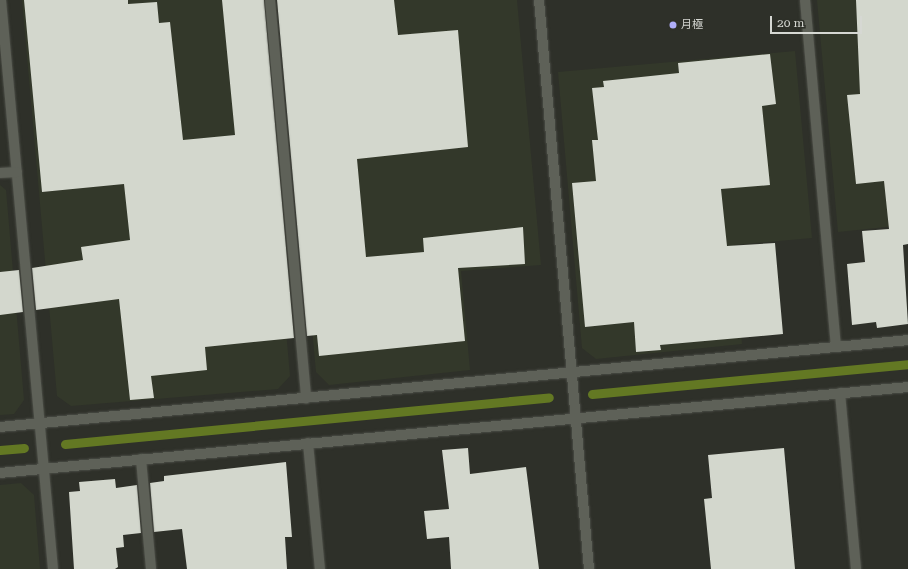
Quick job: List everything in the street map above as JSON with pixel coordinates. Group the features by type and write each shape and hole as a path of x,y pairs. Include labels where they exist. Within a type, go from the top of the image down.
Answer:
{"street":[{"path":"1,0 53,569"},
{"path":"270,0 306,398"},
{"path":"539,0 589,569"},
{"path":"805,0 836,347"},
{"path":"0,173 17,172"},
{"path":"0,427 572,374 908,340"},
{"path":"0,473 908,387"},
{"path":"840,393 856,569"},
{"path":"308,443 320,569"},
{"path":"141,459 151,569"}],"shaded area":[{"path":"22,0 257,0 290,376 278,389 71,406 57,396"},
{"path":"282,0 517,0 541,265 461,271 470,370 329,385 316,372"},
{"path":"817,0 908,0 906,225 838,232"},
{"path":"795,51 812,238 734,245 742,344 596,359 582,348 558,72"},
{"path":"0,185 6,190 24,400 14,414 0,415"},
{"path":"21,483 34,495 40,569 0,569 0,485"}],"building":[{"path":"24,0 128,0 128,4 157,2 159,23 170,22 183,140 235,135 222,0 264,0 294,338 205,347 207,370 151,376 154,398 130,400 119,299 36,310 32,268 83,260 81,247 130,240 124,184 42,192"},
{"path":"277,0 394,0 398,35 458,30 468,147 357,159 366,257 424,252 423,238 523,227 525,264 458,268 465,341 319,356 317,335 307,336"},
{"path":"856,0 908,0 908,244 903,245 908,324 877,328 876,322 852,325 847,264 865,262 862,231 889,229 884,181 856,184 847,95 860,94"},
{"path":"770,54 776,104 762,106 770,185 721,189 727,246 775,243 783,334 660,345 661,350 636,352 634,322 585,327 572,183 596,181 592,140 598,140 592,88 604,87 603,81 679,73 678,63"},
{"path":"19,270 23,312 0,315 0,272"},
{"path":"468,448 470,474 526,467 539,569 451,569 449,537 427,539 424,511 449,509 442,450"},
{"path":"784,448 795,569 711,569 704,499 712,498 708,455"},
{"path":"286,462 292,537 285,537 287,569 187,569 182,529 154,532 150,483 164,481 164,476"},
{"path":"115,479 116,488 137,485 141,533 123,535 124,547 116,548 118,567 115,569 74,569 69,492 80,491 79,482"}],"waterway":[{"path":"592,394 908,364"},
{"path":"65,444 549,397"},
{"path":"0,450 24,448"}],"place":[{"name":"月極","path":"673,25"}]}
